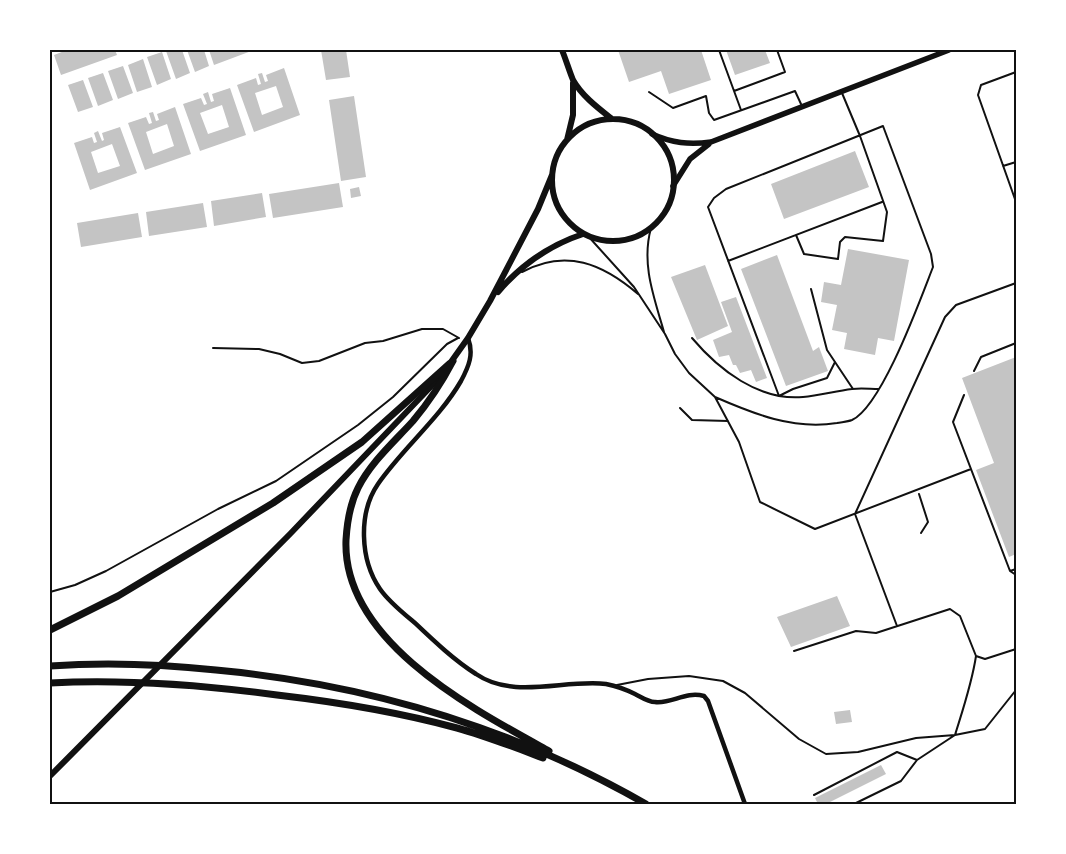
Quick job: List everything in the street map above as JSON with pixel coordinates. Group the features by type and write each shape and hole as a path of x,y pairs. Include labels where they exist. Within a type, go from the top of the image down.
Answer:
{"highway":[{"path":"50,630 109,601 160,572 249,519 326,468 376,431 453,361"},
{"path":"453,361 432,397 376,460 358,489 350,510 346,536 346,558 353,583 364,607 376,624 407,657 439,686 475,710 646,804"},
{"path":"50,666 112,663 178,666 264,674 322,683 414,706 493,732 599,779"},
{"path":"50,683 163,683 308,699 424,720 495,740 599,779"}],"main road":[{"path":"562,50 573,79 585,96 612,119"},
{"path":"566,141 573,115 573,79"},
{"path":"50,776 290,534 423,396 453,361 490,301 538,209 552,175 556,157 566,141 579,129 595,122 612,119 640,126 662,144 669,157 673,171 673,186 669,202 662,216 651,228 637,236 621,241 604,241 586,235 569,223 559,209 553,192 552,175"},
{"path":"490,301 511,278 548,249 566,240 586,235"}],"street":[{"path":"652,134 675,143 696,144 711,142 949,50"},
{"path":"673,186 690,159 711,142"},
{"path":"468,338 471,347 471,358 459,385 380,481 370,501 365,519 365,537 369,561 380,588 391,602 449,654 486,681 512,687 612,685 655,702 690,695 699,695 706,698 745,804"}],"lane":[{"path":"719,50 742,110"},
{"path":"734,91 785,72 777,50"},
{"path":"1016,72 981,85 978,95 1016,202"},
{"path":"649,92 673,108 706,96 710,113 714,120 795,91 802,106"},
{"path":"796,235 804,254 838,259 840,242 844,237 883,241 887,212 842,91"},
{"path":"715,397 779,421 804,425 828,424 851,420 864,411 879,389 895,359 933,267 931,254 883,126 726,189 714,198 708,207 779,396"},
{"path":"1003,166 1016,162"},
{"path":"728,261 884,202"},
{"path":"651,228 646,253 665,334"},
{"path":"586,235 624,274 665,334 675,354 689,372 715,397 739,442 760,502 815,530 971,469"},
{"path":"511,278 542,264 561,260 576,261 606,271 622,280 640,296"},
{"path":"897,626 855,514 944,317 956,305 1016,283"},
{"path":"811,289 827,350 853,389"},
{"path":"692,338 722,370 744,383 779,396 800,397 853,389 879,389"},
{"path":"974,371 981,356 1016,343"},
{"path":"779,396 793,388 827,378 835,362"},
{"path":"964,395 953,422 1010,571 1016,574"},
{"path":"680,408 692,420 728,421"},
{"path":"1010,571 1016,569"},
{"path":"794,652 856,631 876,633 950,609 960,616 976,656 973,676 955,736 917,760 901,781 854,804"},
{"path":"976,656 985,658 1016,649"},
{"path":"612,685 648,679 688,676 723,681 745,693 799,739 826,754 858,752 916,738 955,736 985,729 1016,690"},
{"path":"814,795 897,752 917,760"}],"path":[{"path":"50,592 75,585 106,571 218,509 276,481 358,425 393,397 447,344 459,338 443,329 422,329 383,341 365,344 319,361 302,363 280,354 259,349 213,348"},
{"path":"918,490 928,522 921,533"}],"building":[{"path":"67,50 115,50 117,55 61,75 54,55"},
{"path":"182,50 190,73 176,79 166,51"},
{"path":"187,50 204,50 209,66 195,72"},
{"path":"209,50 254,50 214,65"},
{"path":"321,50 346,50 350,77 326,80"},
{"path":"618,50 701,50 711,80 669,94 661,71 629,82"},
{"path":"726,50 765,50 770,63 735,75"},
{"path":"162,52 171,79 157,85 147,57"},
{"path":"143,59 152,87 137,92 128,65"},
{"path":"123,66 133,93 118,99 108,71"},
{"path":"284,68 300,115 254,132 237,85 256,78 258,85 261,84 258,74 262,73 265,82 268,81 266,75","holes":["276,86 283,107 262,115 255,93"]},
{"path":"103,73 113,100 98,106 88,78"},
{"path":"83,80 93,107 78,112 68,85"},
{"path":"230,88 246,135 200,151 183,104 201,98 204,105 207,104 203,94 208,92 211,102 214,101 212,94","holes":["222,105 229,127 208,134 200,113"]},
{"path":"354,96 366,177 341,181 329,100"},
{"path":"175,107 191,154 145,170 128,123 146,117 149,124 152,123 149,113 153,112 156,121 159,120 157,114","holes":["167,124 174,146 153,154 146,132"]},
{"path":"120,127 137,173 90,190 74,143 92,137 94,143 97,142 94,133 98,131 102,141 104,140 102,133","holes":["112,144 120,166 98,173 91,152"]},
{"path":"855,151 869,187 784,219 771,184"},
{"path":"339,183 343,207 273,218 269,194"},
{"path":"359,187 361,196 351,198 350,189"},
{"path":"262,193 266,217 214,226 211,201"},
{"path":"203,203 207,227 149,236 146,212"},
{"path":"138,213 142,237 81,247 77,223"},
{"path":"848,249 909,260 894,341 878,338 875,355 844,349 847,333 832,330 837,305 821,302 824,282 841,285"},
{"path":"777,255 813,351 819,347 828,371 786,386 741,269"},
{"path":"705,265 728,326 697,340 671,277"},
{"path":"736,297 767,378 756,382 751,370 740,373 736,365 733,365 729,355 719,357 713,340 732,332 721,302"},
{"path":"1016,357 1016,554 1009,557 976,470 994,463 962,378"},
{"path":"837,596 850,626 791,647 777,617"},
{"path":"850,710 852,722 836,724 834,712"},
{"path":"881,765 886,774 826,804 818,804 815,798"}]}
